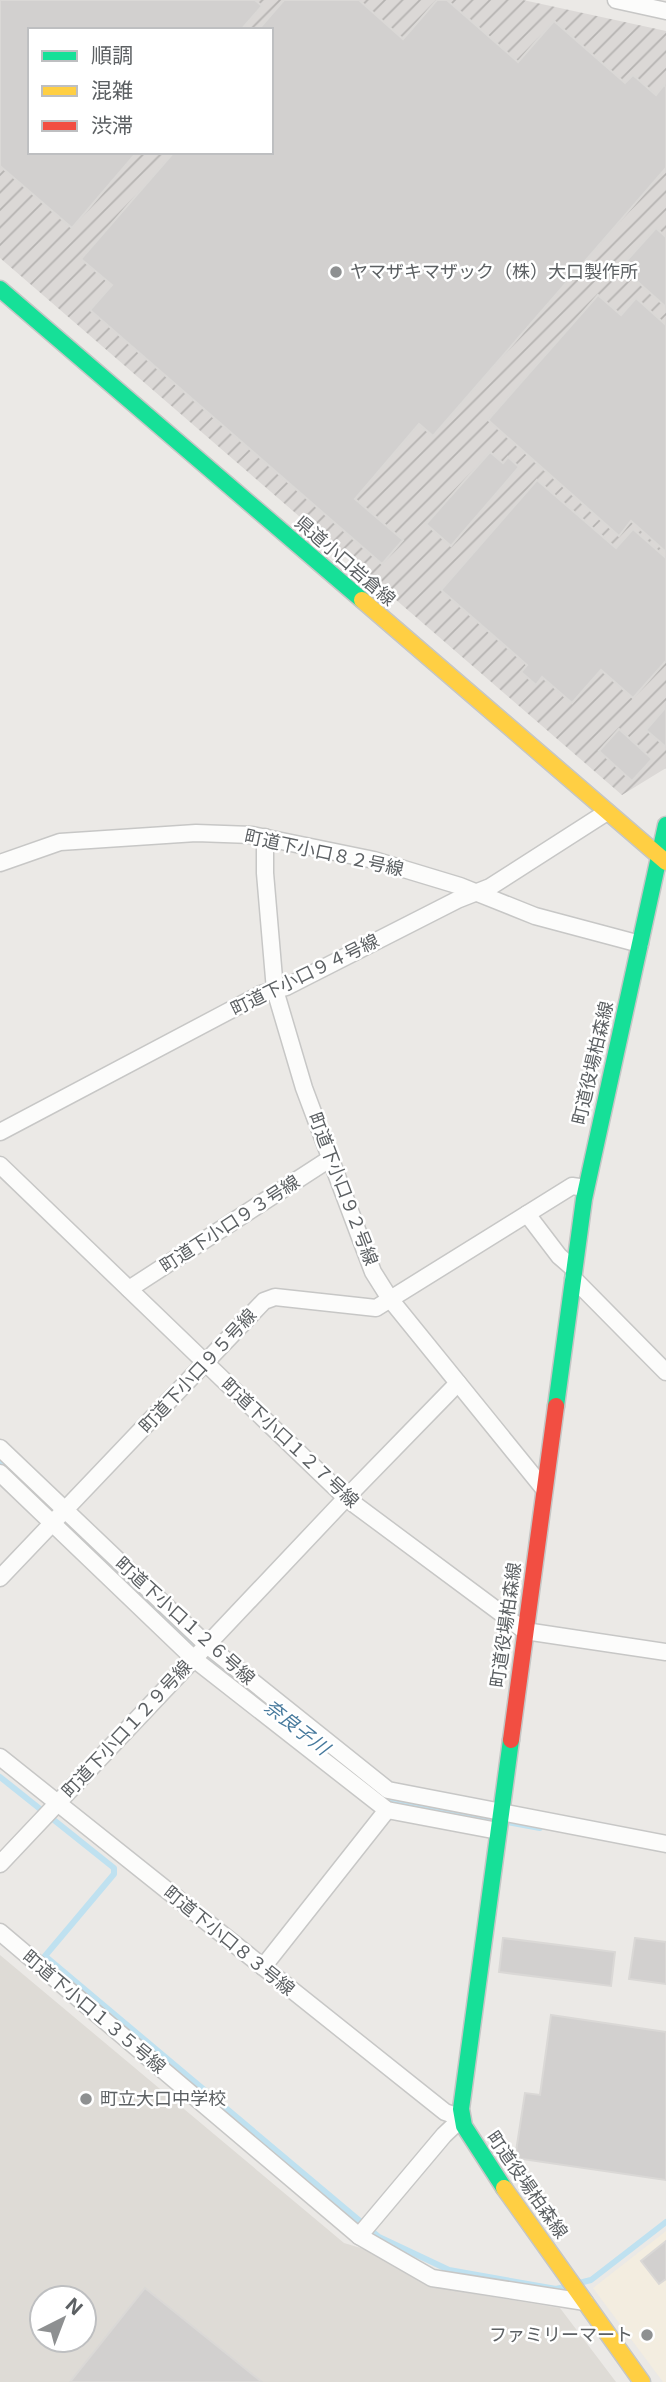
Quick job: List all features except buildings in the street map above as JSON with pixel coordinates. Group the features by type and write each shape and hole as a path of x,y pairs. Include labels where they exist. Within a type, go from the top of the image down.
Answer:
{"street":[{"path":"617,0 666,11"},
{"name":"県道小口岩倉線","path":"0,289 663,859"},
{"name":"町道下小口９４号線","path":"0,1132 249,1000 286,987 491,887 607,812"},
{"name":"町道役場柏森線","path":"642,2382 480,2152 466,2131 462,2118 463,2081 586,1188 640,944 663,859 666,825"},
{"name":"町道下小口８２号線","path":"1,859 60,842 195,833 265,837 374,860 476,892 535,916 640,944"},
{"name":"町道下小口９２号線","path":"265,837 265,873 275,990 304,1088 373,1272 390,1299 544,1489"},
{"name":"町道下小口９３号線","path":"129,1289 331,1158"},
{"name":"町道下小口１２７号線","path":"0,1165 346,1498 525,1631 666,1652"},
{"name":"町道下小口９５号線","path":"0,1578 264,1301 275,1297 376,1308 572,1186 586,1188"},
{"path":"527,1214 573,1273 666,1373"},
{"name":"町道下小口１２９号線","path":"0,1864 458,1383"},
{"name":"町道下小口１２６号線","path":"0,1448 207,1645 388,1790 666,1844"},
{"path":"0,1473 194,1659 387,1810 498,1831"},
{"name":"町道下小口８３号線","path":"0,1757 444,2112 462,2118"},
{"path":"263,1967 387,1810"},
{"name":"町道下小口１３５号線","path":"0,1932 359,2236 432,2278 585,2302"},
{"path":"359,2236 444,2134 462,2118"}],"shaded area":[{"path":"0,0 523,0 666,31 666,768 622,795 0,258"},
{"name":"町立大口中学校","path":"0,1955 344,2243 364,2249 438,2288 560,2308 616,2382 0,2382"},
{"name":"ファミリーマート","path":"666,2231 666,2382 663,2382 593,2288"}],"waterway":[{"name":"奈良子川","path":"0,1460 191,1643 293,1724"},
{"path":"0,1777 114,1868 114,1874 45,1956 379,2237 449,2270 556,2289 569,2286"},
{"name":"奈良子川","path":"381,1793 392,1801 540,1828"},
{"path":"579,2283 591,2280 666,2222"}],"traffic: fast":[{"path":"0,289 362,600"},
{"path":"556,1406 584,1199 666,825"},
{"path":"504,2188 464,2126 461,2109 511,1740"}],"traffic: slow":[{"path":"362,600 666,862"},
{"path":"504,2188 642,2382"}],"traffic: jam":[{"path":"511,1740 556,1406"}],"place":[{"name":"ヤマザキマザック（株）大口製作所","path":"336,272"},
{"name":"町立大口中学校","path":"86,2099"},
{"name":"ファミリーマート","path":"647,2335"}]}
